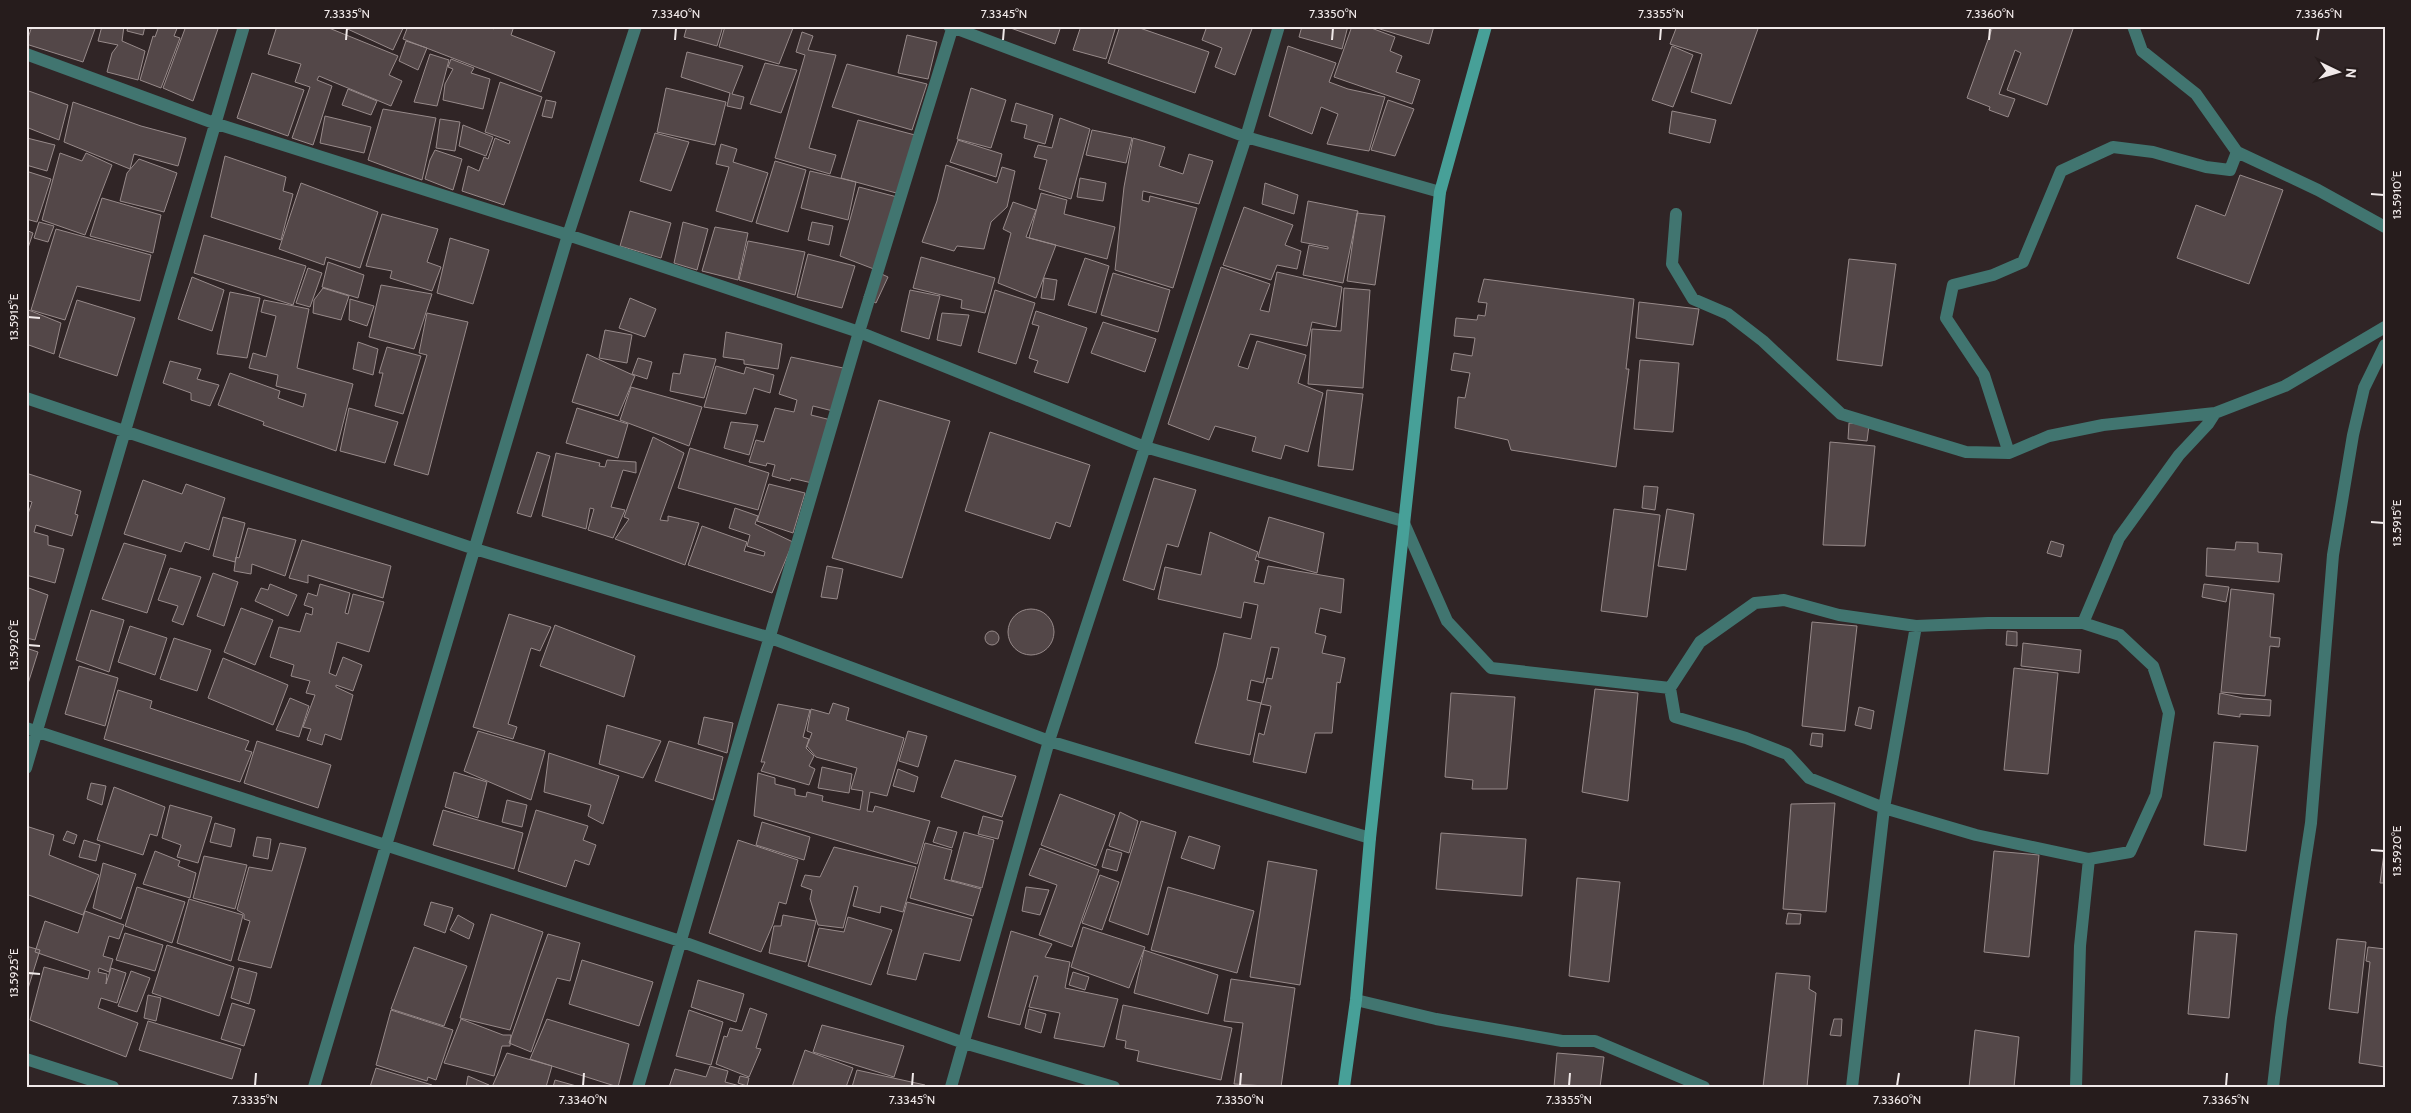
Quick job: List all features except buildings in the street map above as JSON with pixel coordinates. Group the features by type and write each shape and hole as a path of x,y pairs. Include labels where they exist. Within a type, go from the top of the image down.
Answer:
{"street":[{"path":"26,768 31,730 126,432 214,123 244,26"},
{"path":"314,1087 568,235 636,26"},
{"path":"951,1087 1049,741 1246,136 1279,26"},
{"path":"1344,1087 1356,1000 1370,838 1440,192 1486,26"},
{"path":"2133,26 2142,51 2196,94 2237,152 2318,190 2385,228"},
{"path":"638,1087 771,638 859,332 952,27 1246,136 1440,192"},
{"path":"26,54 214,123 568,235 859,332 1145,446 1403,521"},
{"path":"2009,453 1984,375 1946,318 1953,285 1993,275 2023,262 2061,171 2113,147 2152,152 2206,167 2230,170 2237,152"},
{"path":"1676,214 1672,264 1693,299 1728,314 1735,319 1763,341 1841,414 1966,452 2009,453 2050,436 2103,425 2214,413 2284,386 2385,327"},
{"path":"2273,1087 2280,1018 2311,823 2334,555 2353,436 2364,388 2385,345"},
{"path":"26,398 475,549 771,638 1049,741 1370,838"},
{"path":"2083,623 2119,538 2179,455 2208,424 2214,413"},
{"path":"1403,521 1446,621 1491,668 1670,688"},
{"path":"1784,600 1839,616 1916,626 1988,623 2083,623 2120,635 2153,666 2168,713 2156,795 2130,852 2089,859 1976,836 1884,808 1809,778 1787,754 1746,738 1675,717 1670,688 1700,642 1755,603 1784,600"},
{"path":"1852,1087 1884,808 1916,626"},
{"path":"31,730 680,940 964,1044 1114,1087"},
{"path":"2076,1087 2080,946 2089,859"},
{"path":"1356,1000 1436,1018 1562,1041 1595,1041 1704,1087"},
{"path":"26,1059 113,1087"}]}
